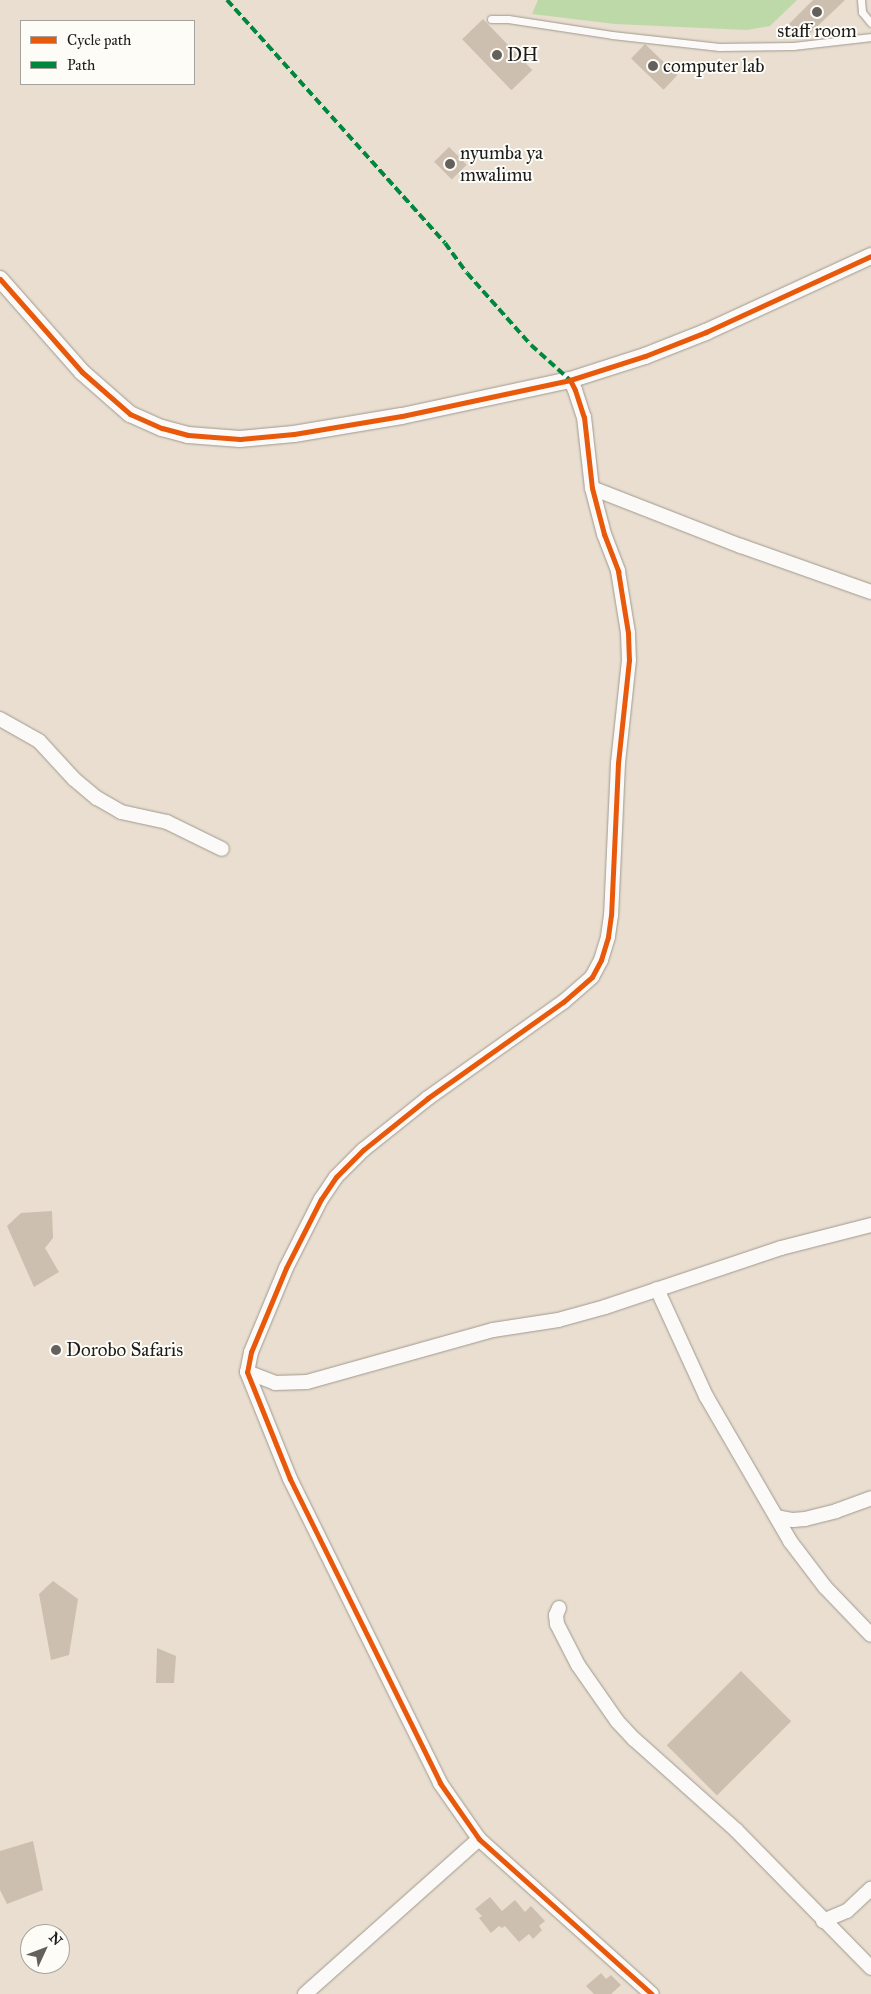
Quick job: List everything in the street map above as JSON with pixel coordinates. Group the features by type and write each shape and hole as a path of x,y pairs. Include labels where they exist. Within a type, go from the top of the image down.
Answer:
{"street":[{"path":"0,279 82,372 114,401 144,421 188,435 240,439 294,434 402,416 570,380 645,356 706,332 871,256"},
{"path":"570,380 576,390 584,417 592,488 604,534 618,571 628,633 629,660 618,762 611,915 608,937 601,960 592,977 563,1002 428,1098 363,1150 336,1177 317,1206 286,1268 251,1352 247,1372 268,1429 290,1479 440,1783 479,1839 652,1994"},
{"path":"592,488 741,546 871,592"},
{"path":"0,719 39,741 74,779 97,798 121,812 167,822 222,849"},
{"path":"247,1372 275,1383 307,1382 494,1330 567,1317 781,1248 871,1225"},
{"path":"657,1289 706,1396 808,1567 871,1634"},
{"path":"778,1517 793,1520 805,1519 836,1511 871,1498"},
{"path":"559,1608 556,1615 557,1624 578,1665 617,1721 736,1830 871,1968"},
{"path":"305,1994 479,1839"},
{"path":"823,1921 847,1911 871,1889"}],"lane":[{"path":"861,0 862,12 871,24"},
{"path":"491,19 508,19 612,35 720,47 793,46 871,37"}],"green space":[{"path":"538,0 797,0 770,26 747,30 615,24 532,14"}],"building":[{"name":"staff room","path":"813,0 845,0 804,39 789,24"},
{"name":"DH","path":"483,19 532,70 511,90 462,39"},
{"name":"computer lab","path":"645,44 677,75 663,90 631,58"},
{"name":"nyumba ya mwalimu","path":"449,147 467,165 452,180 434,162"},
{"path":"52,1211 53,1238 45,1248 59,1272 34,1287 7,1226 21,1213"},
{"path":"53,1581 78,1599 69,1655 51,1660 39,1594"},
{"path":"157,1648 176,1656 174,1683 156,1683"},
{"path":"741,1671 791,1721 717,1795 667,1745"},
{"path":"33,1841 43,1890 7,1904 0,1890 0,1851"},
{"path":"490,1897 502,1911 515,1900 525,1912 531,1906 545,1921 539,1926 542,1930 533,1939 529,1934 519,1942 505,1926 502,1928 499,1926 491,1933 479,1918 482,1916 475,1909"},
{"path":"601,1973 606,1979 611,1975 621,1985 611,1994 594,1994 586,1986"}],"marked path":[{"path":"227,0 445,243 467,273 531,345 570,380"}],"cycle path":[{"path":"0,279 82,372 130,414 162,428 188,435 240,439 294,434 402,416 570,380 645,356 706,332 871,256"},
{"path":"570,380 584,417 592,488 604,534 618,571 628,633 629,660 618,763 611,915 608,937 601,960 592,977 563,1002 428,1098 363,1150 336,1177 321,1199 286,1268 251,1352 247,1372 290,1479 440,1783 479,1839 652,1994"}],"place":[{"name":"staff room","path":"817,12"},
{"name":"DH","path":"497,55"},
{"name":"computer lab","path":"653,66"},
{"name":"nyumba ya mwalimu","path":"450,164"},
{"name":"Dorobo Safaris","path":"56,1350"}]}
